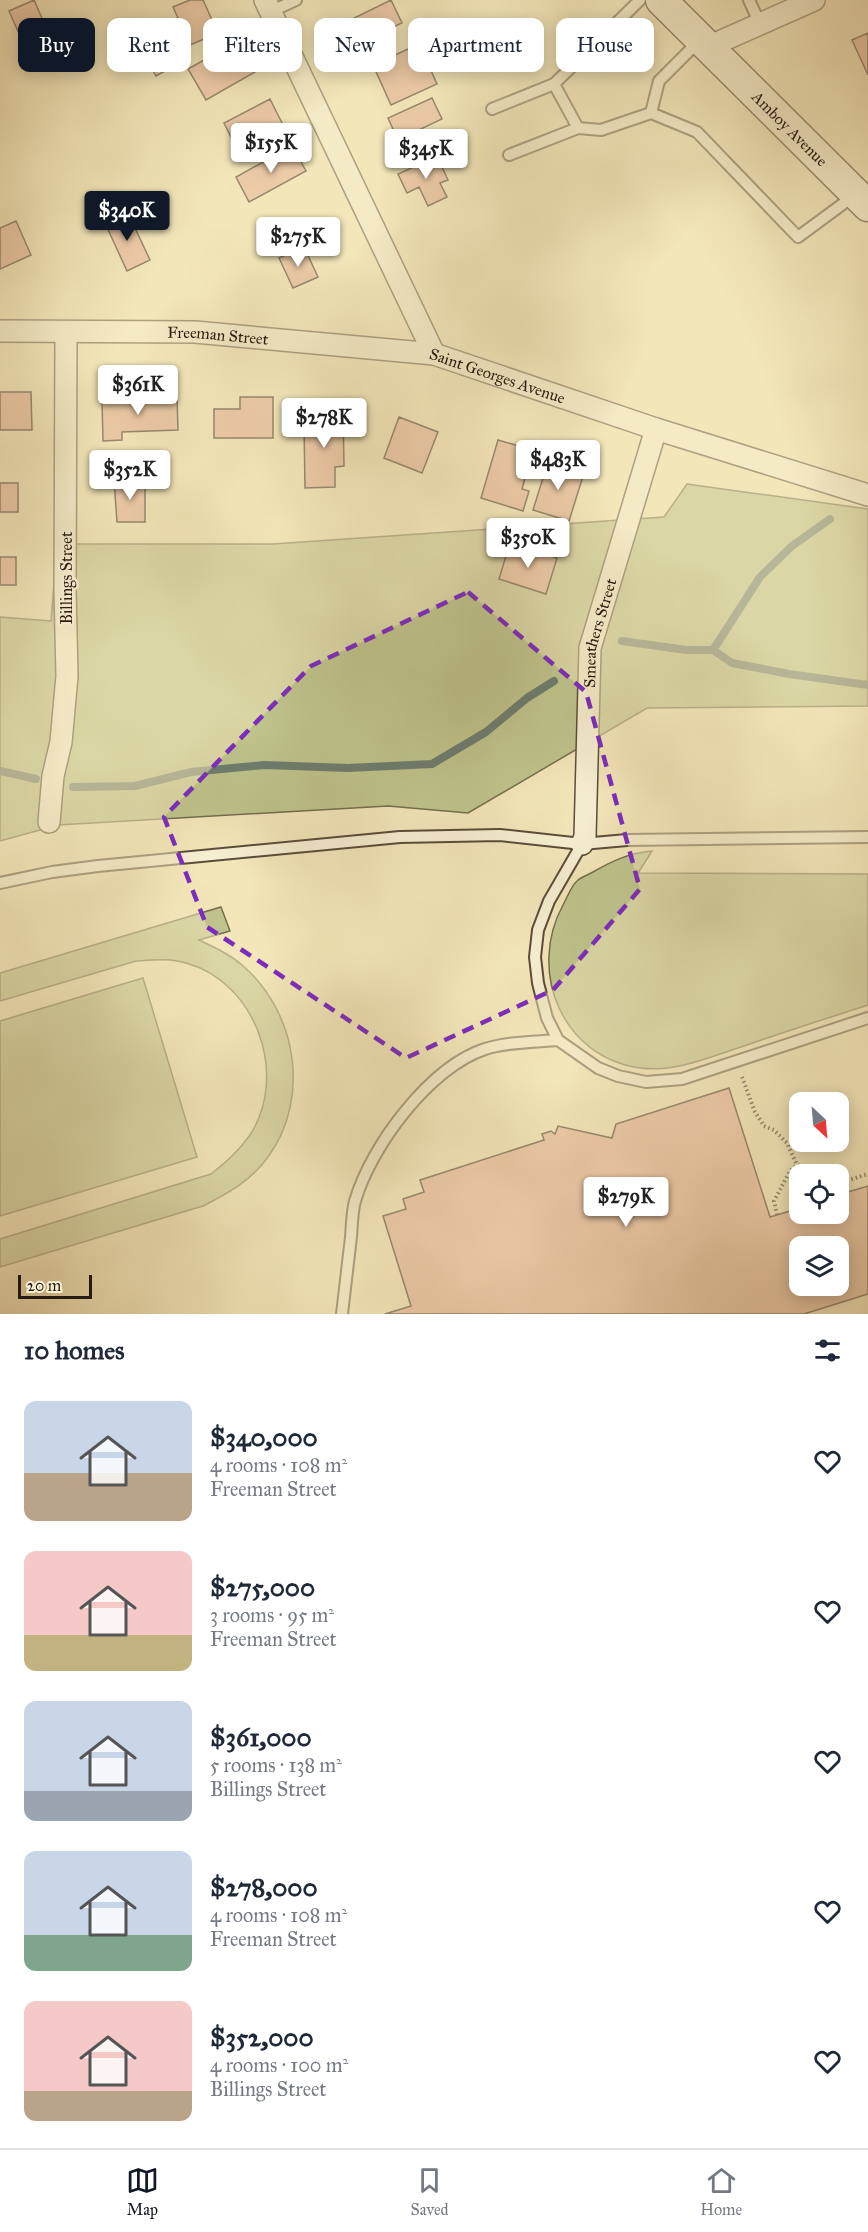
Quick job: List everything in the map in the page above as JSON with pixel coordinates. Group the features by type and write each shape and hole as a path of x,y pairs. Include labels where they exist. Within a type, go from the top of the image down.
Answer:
{"main road":[{"name":"Amboy Avenue","path":"661,0 862,200"}],"street":[{"path":"704,43 760,24 814,0"},
{"name":"Saint Georges Avenue","path":"267,6 434,354 656,429 868,495"},
{"name":"Freeman Street","path":"0,331 195,332 434,354"},
{"name":"Billings Street","path":"49,822 52,776 61,742 67,676 66,333"},
{"name":"Smeathers Street","path":"582,844 585,837 590,648 656,429"}],"lane":[{"path":"267,6 296,0"},
{"path":"492,109 554,84 640,0"},
{"path":"749,0 760,24"},
{"path":"651,113 659,81 704,43"},
{"path":"554,84 578,128"},
{"path":"509,155 578,128 601,130 651,113 697,132 798,237 862,200"},
{"path":"0,883 98,866 400,837 500,836 582,844 627,840 868,837"},
{"path":"582,844 549,901 538,930 535,957 537,983 547,1018 558,1040 598,1068 646,1082 682,1079 868,1018"},
{"path":"342,1314 355,1203 361,1184 399,1118 426,1089 455,1064 485,1049 558,1040"}],"path":[{"path":"737,1060 755,1112 764,1126 774,1130 787,1143 797,1164"},
{"path":"777,1215 774,1201 789,1173"},
{"path":"849,1180 868,1174"}],"highlighted area":[{"path":"468,592 586,692 640,889 553,990 406,1058 207,927 164,817 311,666"}],"green space":[{"path":"687,484 868,509 868,706 647,708 468,813 388,806 58,825 0,841 0,617 51,621 57,544 273,544 664,517"},
{"path":"652,851 638,873 868,874 868,1005 681,1066 641,1068 613,1061 590,1048 572,1029 559,1008 551,983 549,957 553,931 575,883 621,858"},
{"path":"221,907 230,931 199,940 237,961 261,984 286,1031 292,1056 293,1083 290,1109 281,1134 268,1157 247,1179 203,1206 0,1267 0,1239 211,1174 232,1156 250,1135 261,1111 266,1085 265,1059 259,1034 247,1010 231,989 210,973 180,961 136,961 0,1001 0,973"},
{"path":"143,978 197,1157 0,1216 0,1021"}],"building":[{"path":"34,0 42,18 18,18 18,31 9,11"},
{"path":"190,0 203,0 211,18 203,18 203,39 191,45 191,18 178,18 173,7"},
{"path":"391,0 402,23 396,26 396,18 354,18"},
{"path":"868,33 868,75 852,40"},
{"path":"408,49 408,72 432,72 437,84 391,105 376,72 396,72 396,54"},
{"path":"203,61 203,72 255,72 206,100 190,72 191,67"},
{"path":"432,98 442,119 398,140 388,118"},
{"path":"270,99 283,125 237,149 224,123"},
{"path":"292,146 306,171 249,202 236,177"},
{"path":"437,156 448,180 440,183 447,197 428,206 419,187 407,193 398,174"},
{"path":"128,213 150,260 127,271 105,223"},
{"path":"16,221 31,255 0,269 0,228"},
{"path":"304,247 318,277 293,288 279,258"},
{"path":"0,392 31,392 32,430 0,430"},
{"path":"177,397 178,430 122,432 122,440 103,441 102,400"},
{"path":"240,397 273,397 273,438 214,438 214,409 240,409"},
{"path":"343,410 344,466 335,467 335,487 305,488 304,425 319,424 318,411"},
{"path":"399,417 438,432 422,473 384,458"},
{"path":"498,440 533,450 522,489 529,491 523,511 481,498"},
{"path":"548,462 584,473 569,521 533,510"},
{"path":"114,480 145,480 145,522 117,522"},
{"path":"0,483 18,483 18,512 0,512"},
{"path":"510,543 557,558 546,594 499,579"},
{"path":"0,557 16,557 16,585 0,585"},
{"path":"729,1088 770,1217 789,1211 789,1224 849,1224 849,1192 868,1186 868,1294 804,1314 385,1314 411,1306 383,1216 406,1209 403,1199 424,1192 420,1180 544,1140 542,1134 551,1131 555,1134 558,1126 612,1138 616,1124"}],"waterway":[{"path":"713,650 760,577 792,546 830,519"},
{"path":"622,641 686,650 713,650 732,663 868,685"},
{"path":"73,787 135,786 191,772 264,765 348,768 432,764 486,732 527,698 554,681"},
{"path":"0,771 36,779"}]}
